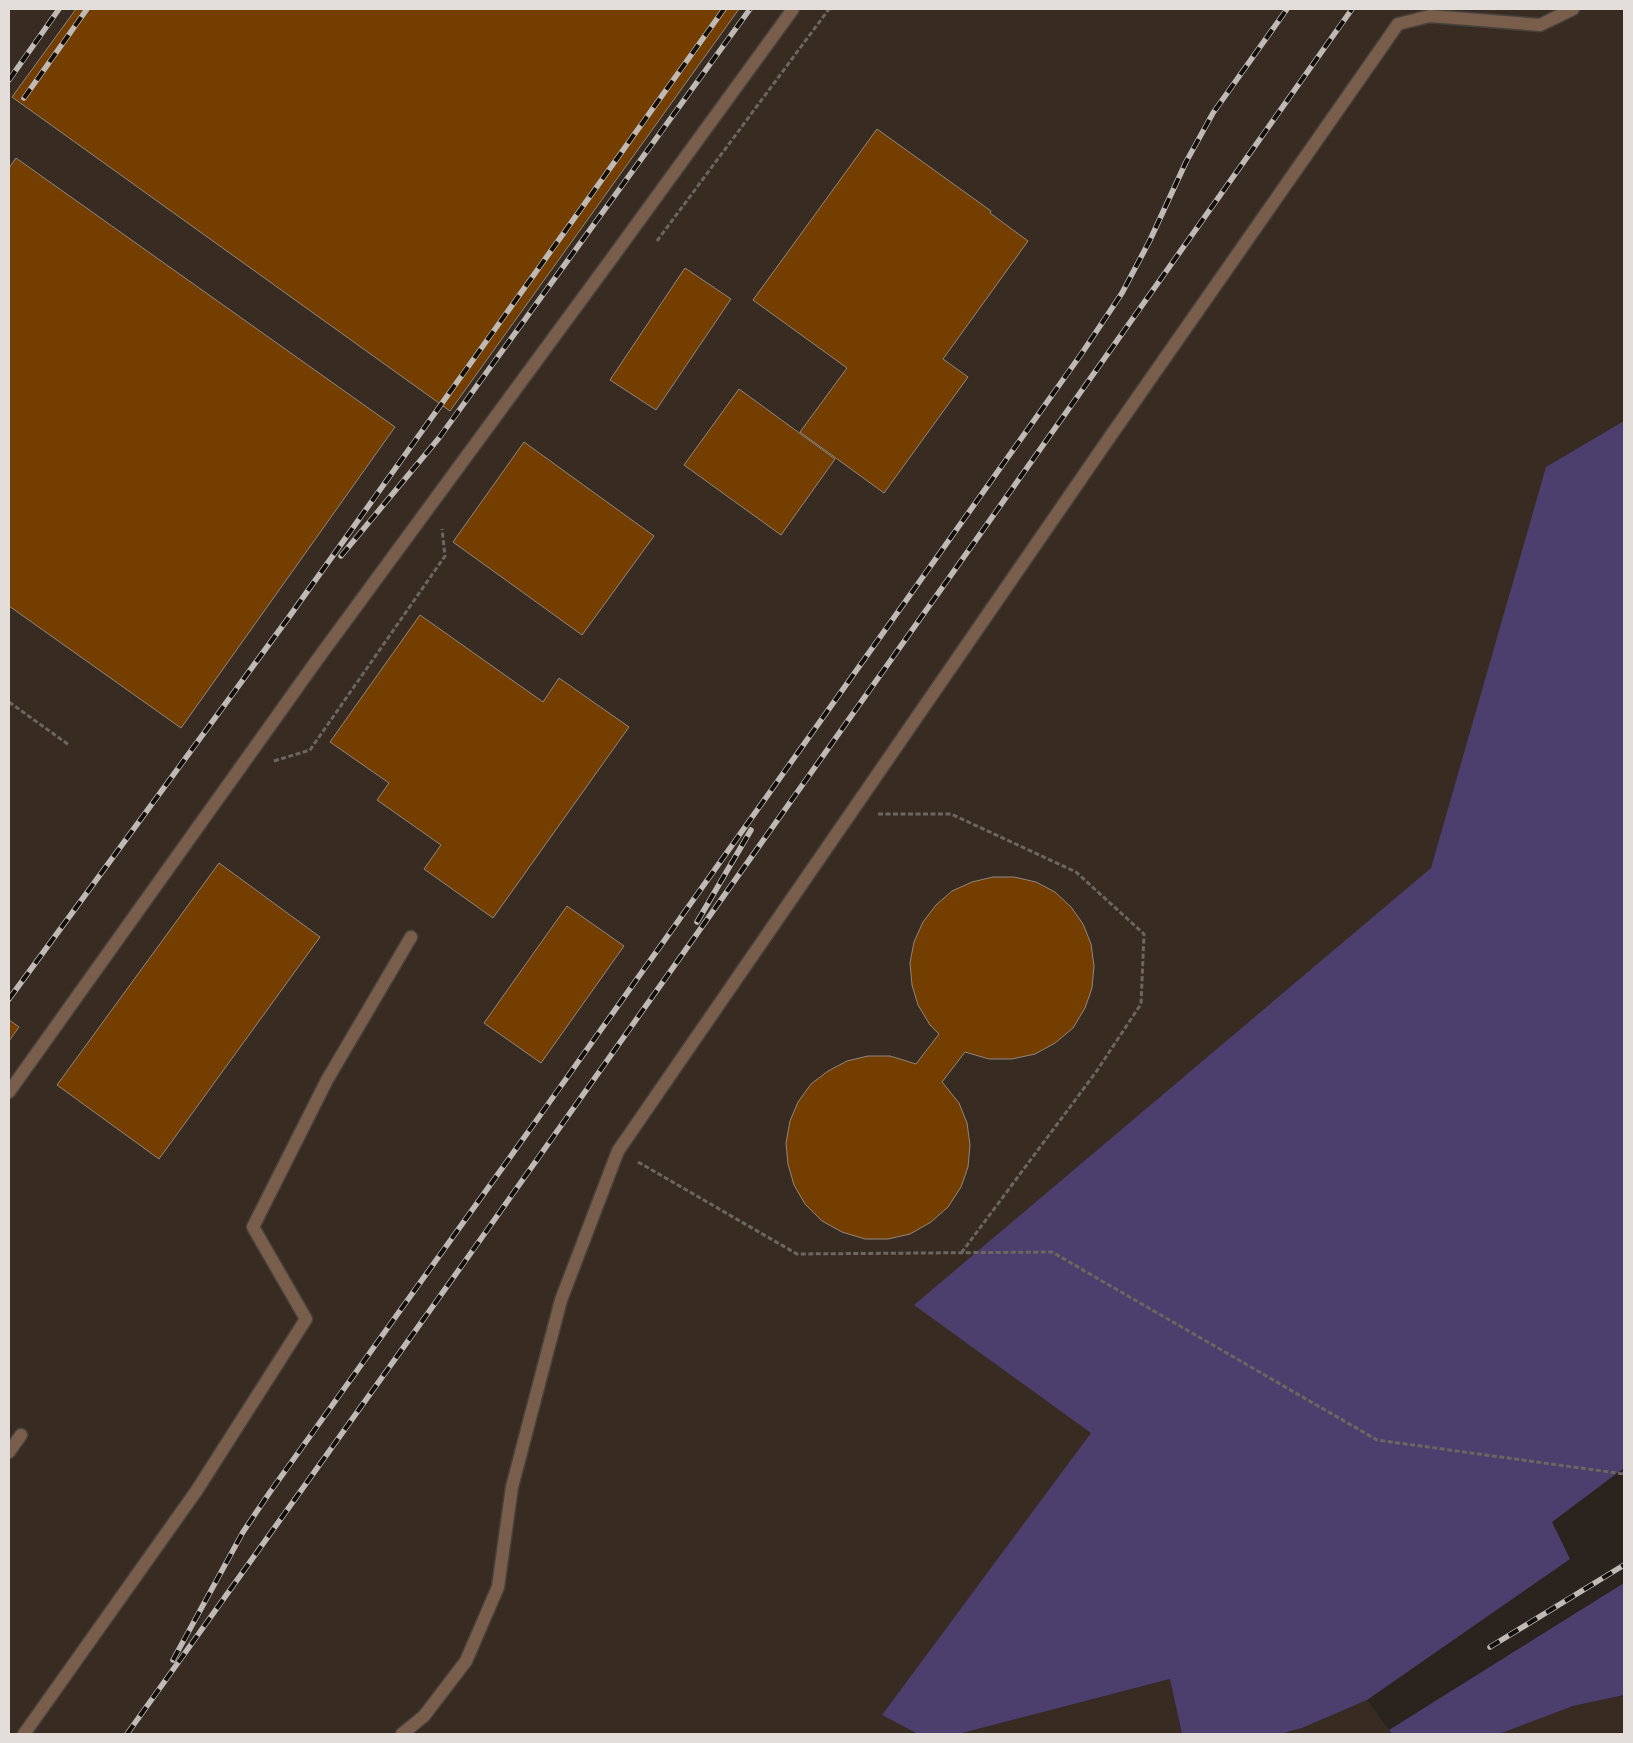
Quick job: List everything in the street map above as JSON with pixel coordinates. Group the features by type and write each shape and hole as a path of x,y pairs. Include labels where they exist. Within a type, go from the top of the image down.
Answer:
{"lane":[{"path":"9,1092 311,668 793,9"},
{"path":"402,1734 424,1716 466,1661 498,1587 512,1488 560,1300 618,1151 1398,24 1430,16 1540,25 1572,9"},
{"path":"24,1734 197,1490 306,1320 253,1227 327,1080 411,937"},
{"path":"9,1452 21,1435"}],"path":[{"path":"655,243 829,9"},
{"path":"270,762 310,750 445,556 442,529"},
{"path":"9,702 69,745"},
{"path":"850,815 951,814 1076,872 1144,934 1141,1004 1096,1072 962,1252"},
{"path":"618,1151 797,1254 1052,1252 1376,1440 1624,1474"}],"shaded area":[{"path":"9,9 1624,9 1624,734 882,1715 918,1734 9,1734"},
{"path":"1624,421 1624,1468 1552,1522 1570,1559 1367,1700 1302,1728 1280,1734 1182,1734 1170,1679 958,1734 918,1734 882,1715 1091,1433 914,1305 1431,868 1546,467"},
{"path":"1624,1583 1624,1695 1573,1706 1499,1734 1392,1734 1389,1730"},
{"path":"1171,1679 1182,1734 958,1734"},
{"path":"1624,1695 1624,1734 1499,1734 1573,1706"},
{"path":"1367,1700 1392,1734 1280,1734 1302,1728"}],"building":[{"path":"76,9 739,9 450,411 12,97"},
{"path":"877,129 991,211 990,213 1028,241 943,359 968,377 884,493 800,432 847,368 753,300"},
{"path":"16,158 395,427 181,728 9,606 9,168"},
{"path":"685,268 731,299 656,410 610,380"},
{"path":"739,389 835,459 781,535 684,465"},
{"path":"524,442 654,536 582,635 453,542"},
{"path":"420,615 543,702 559,678 629,727 493,918 424,869 441,845 377,800 389,783 330,742"},
{"path":"219,863 320,937 159,1159 57,1085"},
{"path":"993,877 1014,877 1036,882 1055,892 1071,907 1083,924 1091,944 1094,966 1092,988 1085,1008 1073,1028 1055,1043 1035,1054 1012,1059 989,1059 965,1052 942,1082 959,1103 967,1123 970,1145 968,1167 961,1187 948,1207 931,1222 910,1234 888,1239 865,1239 842,1232 822,1221 805,1204 794,1185 788,1164 786,1143 790,1121 798,1102 811,1084 828,1071 847,1061 868,1056 890,1056 916,1064 939,1034 930,1025 918,1005 912,985 910,963 914,942 923,922 936,905 952,891 972,882"},
{"path":"567,906 624,946 541,1063 484,1023"},
{"path":"9,1020 19,1027 9,1041"}],"railway":[{"path":"9,80 59,9"},
{"path":"24,98 87,9"},
{"path":"9,999 289,617 724,9"},
{"path":"341,556 439,438 750,9"},
{"path":"173,1660 243,1532 270,1492 1082,353 1122,293 1150,240 1186,162 1213,113 1287,9"},
{"path":"127,1734 468,1257 1352,9"},
{"path":"697,922 751,830"},
{"path":"1490,1647 1624,1565"}]}
